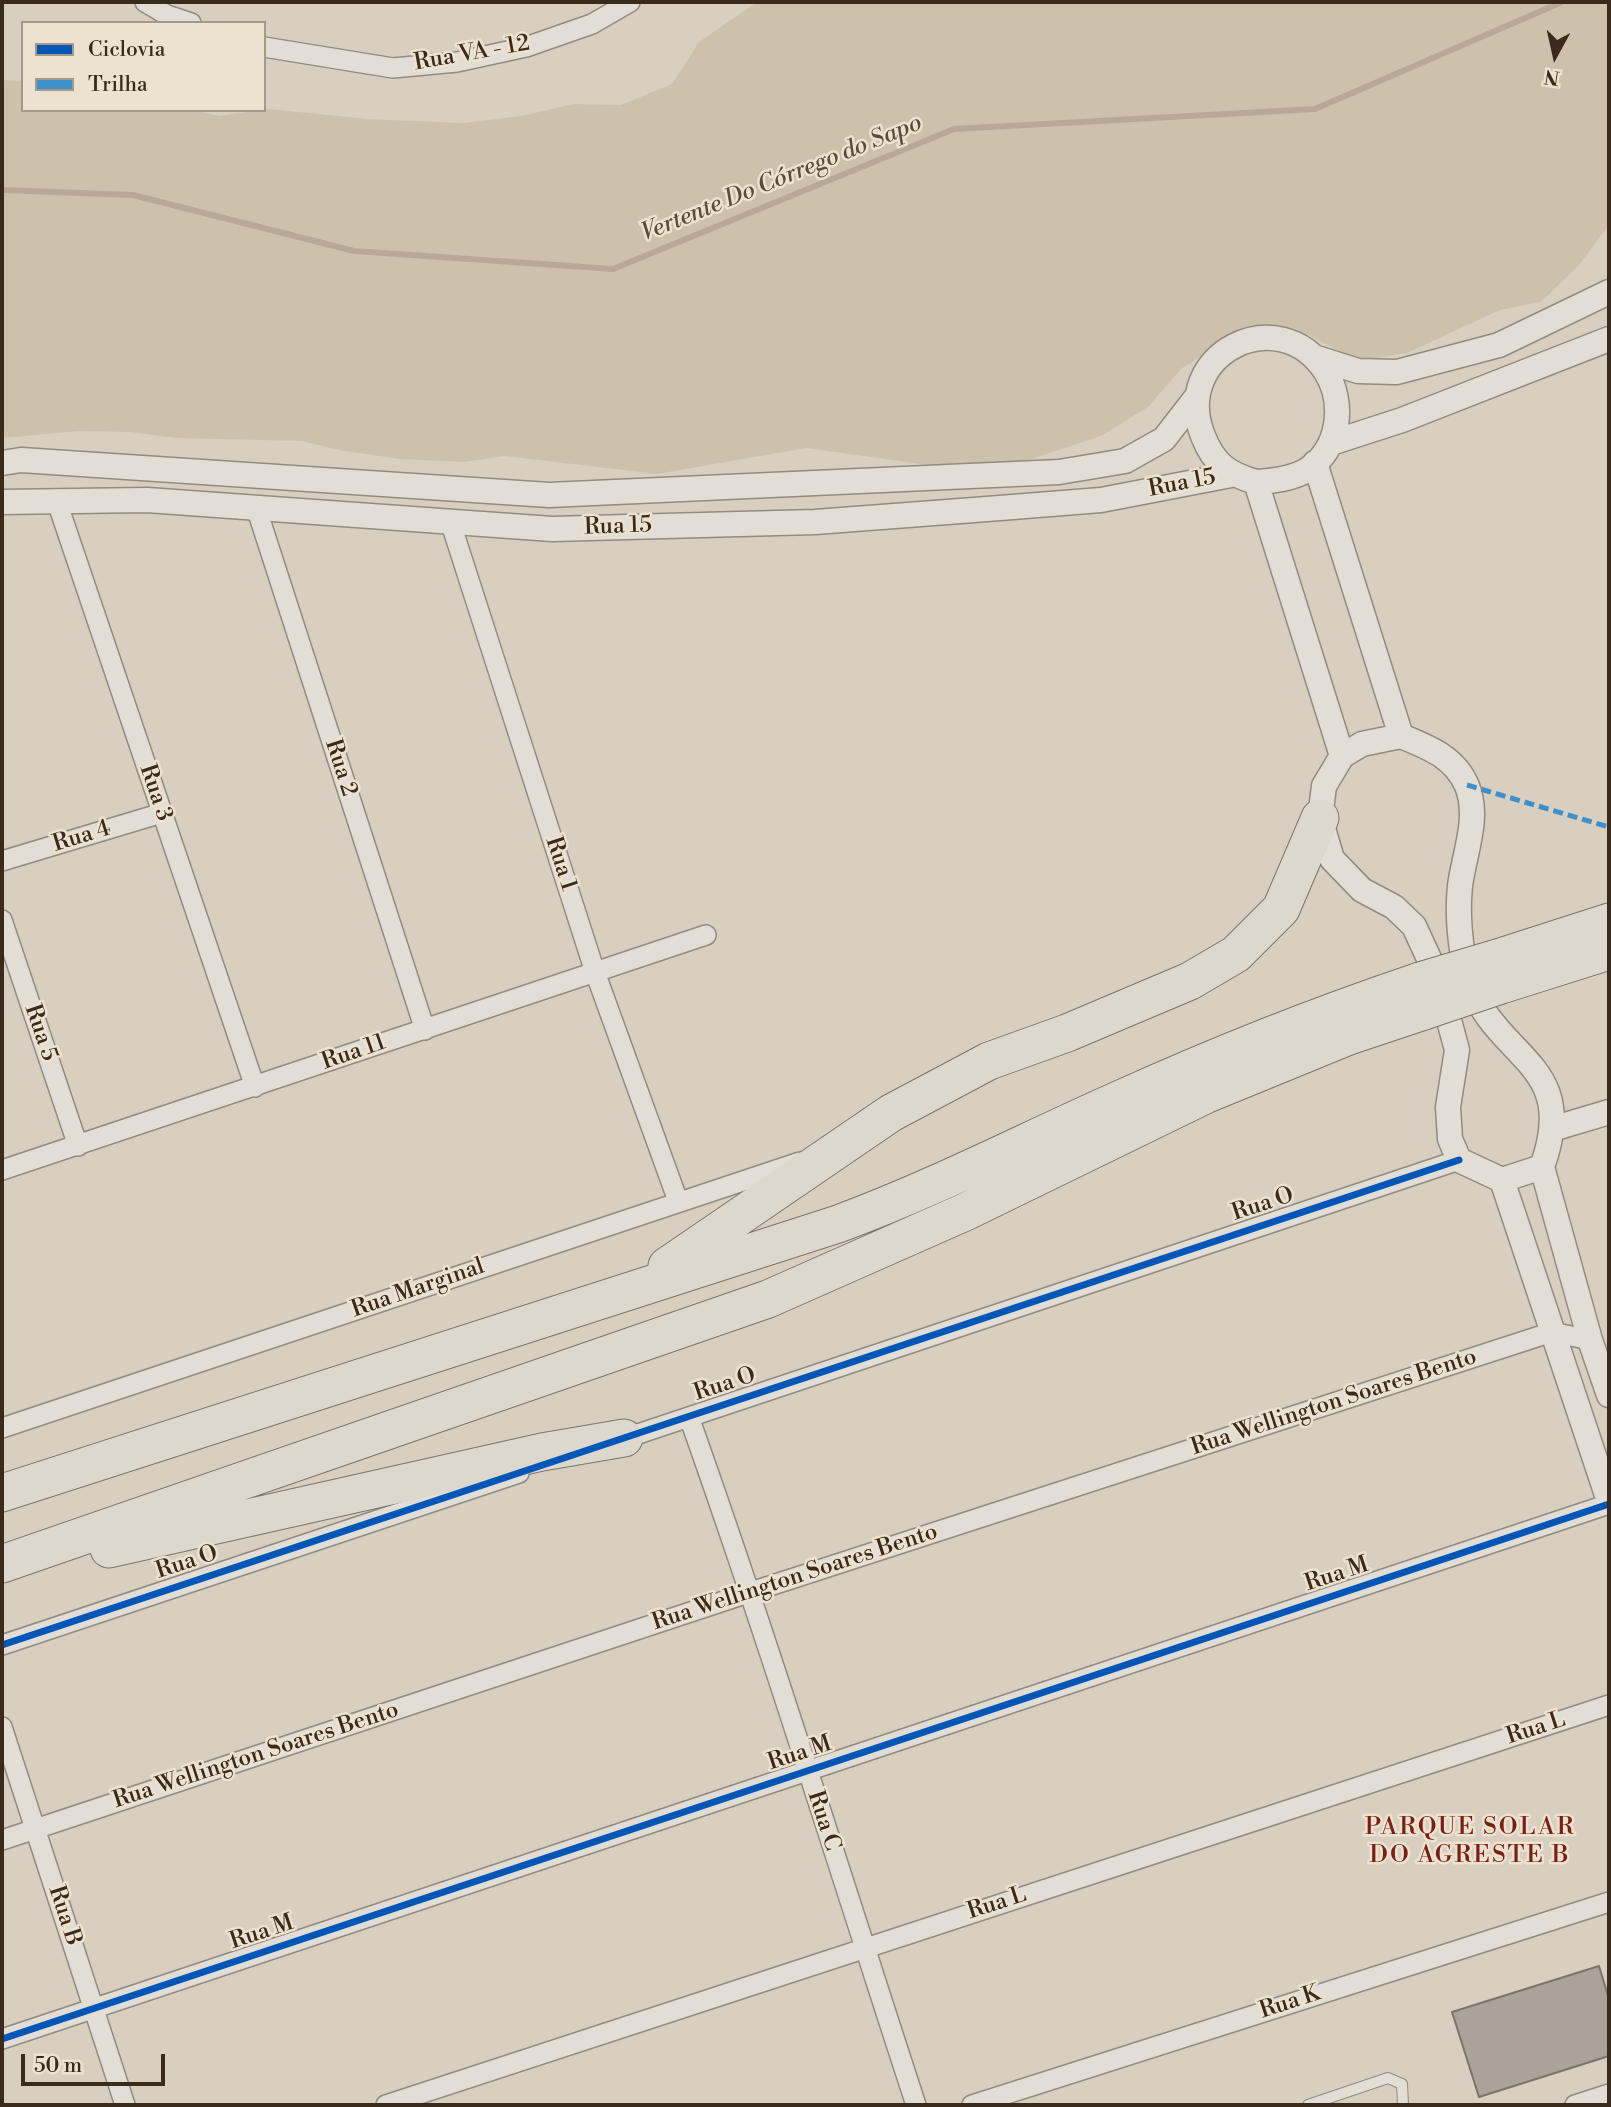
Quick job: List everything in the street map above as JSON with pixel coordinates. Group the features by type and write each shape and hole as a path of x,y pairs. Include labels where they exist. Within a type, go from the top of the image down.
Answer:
{"highway":[{"path":"637,1286 891,1113 989,1061 1067,1033 1190,982 1236,954 1281,909 1320,818"},
{"path":"2,1564 768,1299 965,1212 1205,1095 1349,1037 1422,996 1497,972 1609,922"},
{"path":"1497,972 1609,951"},
{"path":"2,1493 637,1286 838,1224 923,1192 1115,1101 1363,1001 1422,996"},
{"path":"2,1583 103,1550 542,1451 624,1438"}],"street":[{"path":"145,2 167,15 185,21"},
{"name":"Rua VA - 12","path":"266,47 393,68 457,62 537,43 592,24 630,2"},
{"path":"1609,292 1499,345 1397,372 1358,371 1317,358 1300,346 1280,339 1243,341 1219,356 1204,373 1195,399 1198,424 1212,457 1231,475 1256,482 1286,478 1323,453 1609,340"},
{"path":"1317,358 1336,388 1338,420 1323,453 1401,736"},
{"name":"Rua 15","path":"2,463 21,460 559,495 1059,472 1125,461 1164,439 1195,399"},
{"name":"Rua 15","path":"2,502 56,499 147,500 451,524 552,529 815,522 1101,499 1231,475"},
{"path":"1256,482 1342,756"},
{"name":"Rua 3","path":"56,499 255,1087"},
{"name":"Rua 2","path":"256,507 425,1030"},
{"name":"Rua 1","path":"451,524 595,972 678,1202"},
{"path":"1542,1167 1502,1180 1460,1160 1450,1139 1448,1107 1457,1050 1437,976 1414,926 1394,907 1362,890 1332,859 1320,818 1324,786 1342,756 1362,744 1401,736 1443,754 1467,786 1472,816 1460,887 1465,967 1475,996 1500,1034 1538,1071 1554,1109 1542,1167 1590,1340 1609,1395"},
{"name":"Rua 4","path":"2,861 162,813"},
{"name":"Rua 5","path":"2,920 78,1146"},
{"name":"Rua 11","path":"2,1170 706,935"},
{"path":"1552,1129 1609,1112"},
{"name":"Rua Marginal","path":"2,1428 834,1151"},
{"name":"Rua O","path":"2,1645 1460,1160"},
{"path":"1502,1180 1552,1332 1604,1467 1609,1502"},
{"name":"Rua Wellington Soares Bento","path":"2,1840 751,1592 1552,1332 1590,1340"},
{"name":"Rua C","path":"689,1417 751,1592 916,2105"},
{"name":"Rua M","path":"2,2039 1609,1502"},
{"name":"Rua L","path":"386,2105 1609,1705"},
{"name":"Rua B","path":"2,1727 125,2105"},
{"name":"Rua K","path":"972,2105 1609,1902"},
{"path":"1575,2105 1609,2094"}],"lane":[{"path":"1308,2105 1388,2078 1402,2084 1403,2105"}],"shaded area":[{"path":"757,2 1609,2 1609,225 1579,265 1541,302 1500,310 1407,353 1358,361 1295,328 1239,334 1182,368 1148,407 1101,436 1016,464 964,470 806,448 657,474 505,456 464,462 400,459 339,450 302,441 177,438 130,432 80,431 2,438 2,80 21,81 21,112 202,112 219,116 266,112 269,109 367,119 463,123 522,116 573,104 621,105 672,84 699,42"}],"building":[{"path":"1599,1966 1609,1999 1609,2056 1479,2097 1452,2012"}],"waterway":[{"name":"Vertente Do Córrego do Sapo","path":"2,190 133,195 354,251 613,269 954,129 1315,109 1562,2"}],"marked path":[{"path":"1467,785 1609,827"}],"cycle path":[{"path":"2,1645 1459,1160"},
{"path":"2,2039 1609,1504"}],"district":[{"name":"PARQUE SOLAR DO AGRESTE B","path":"1470,1842"}]}
